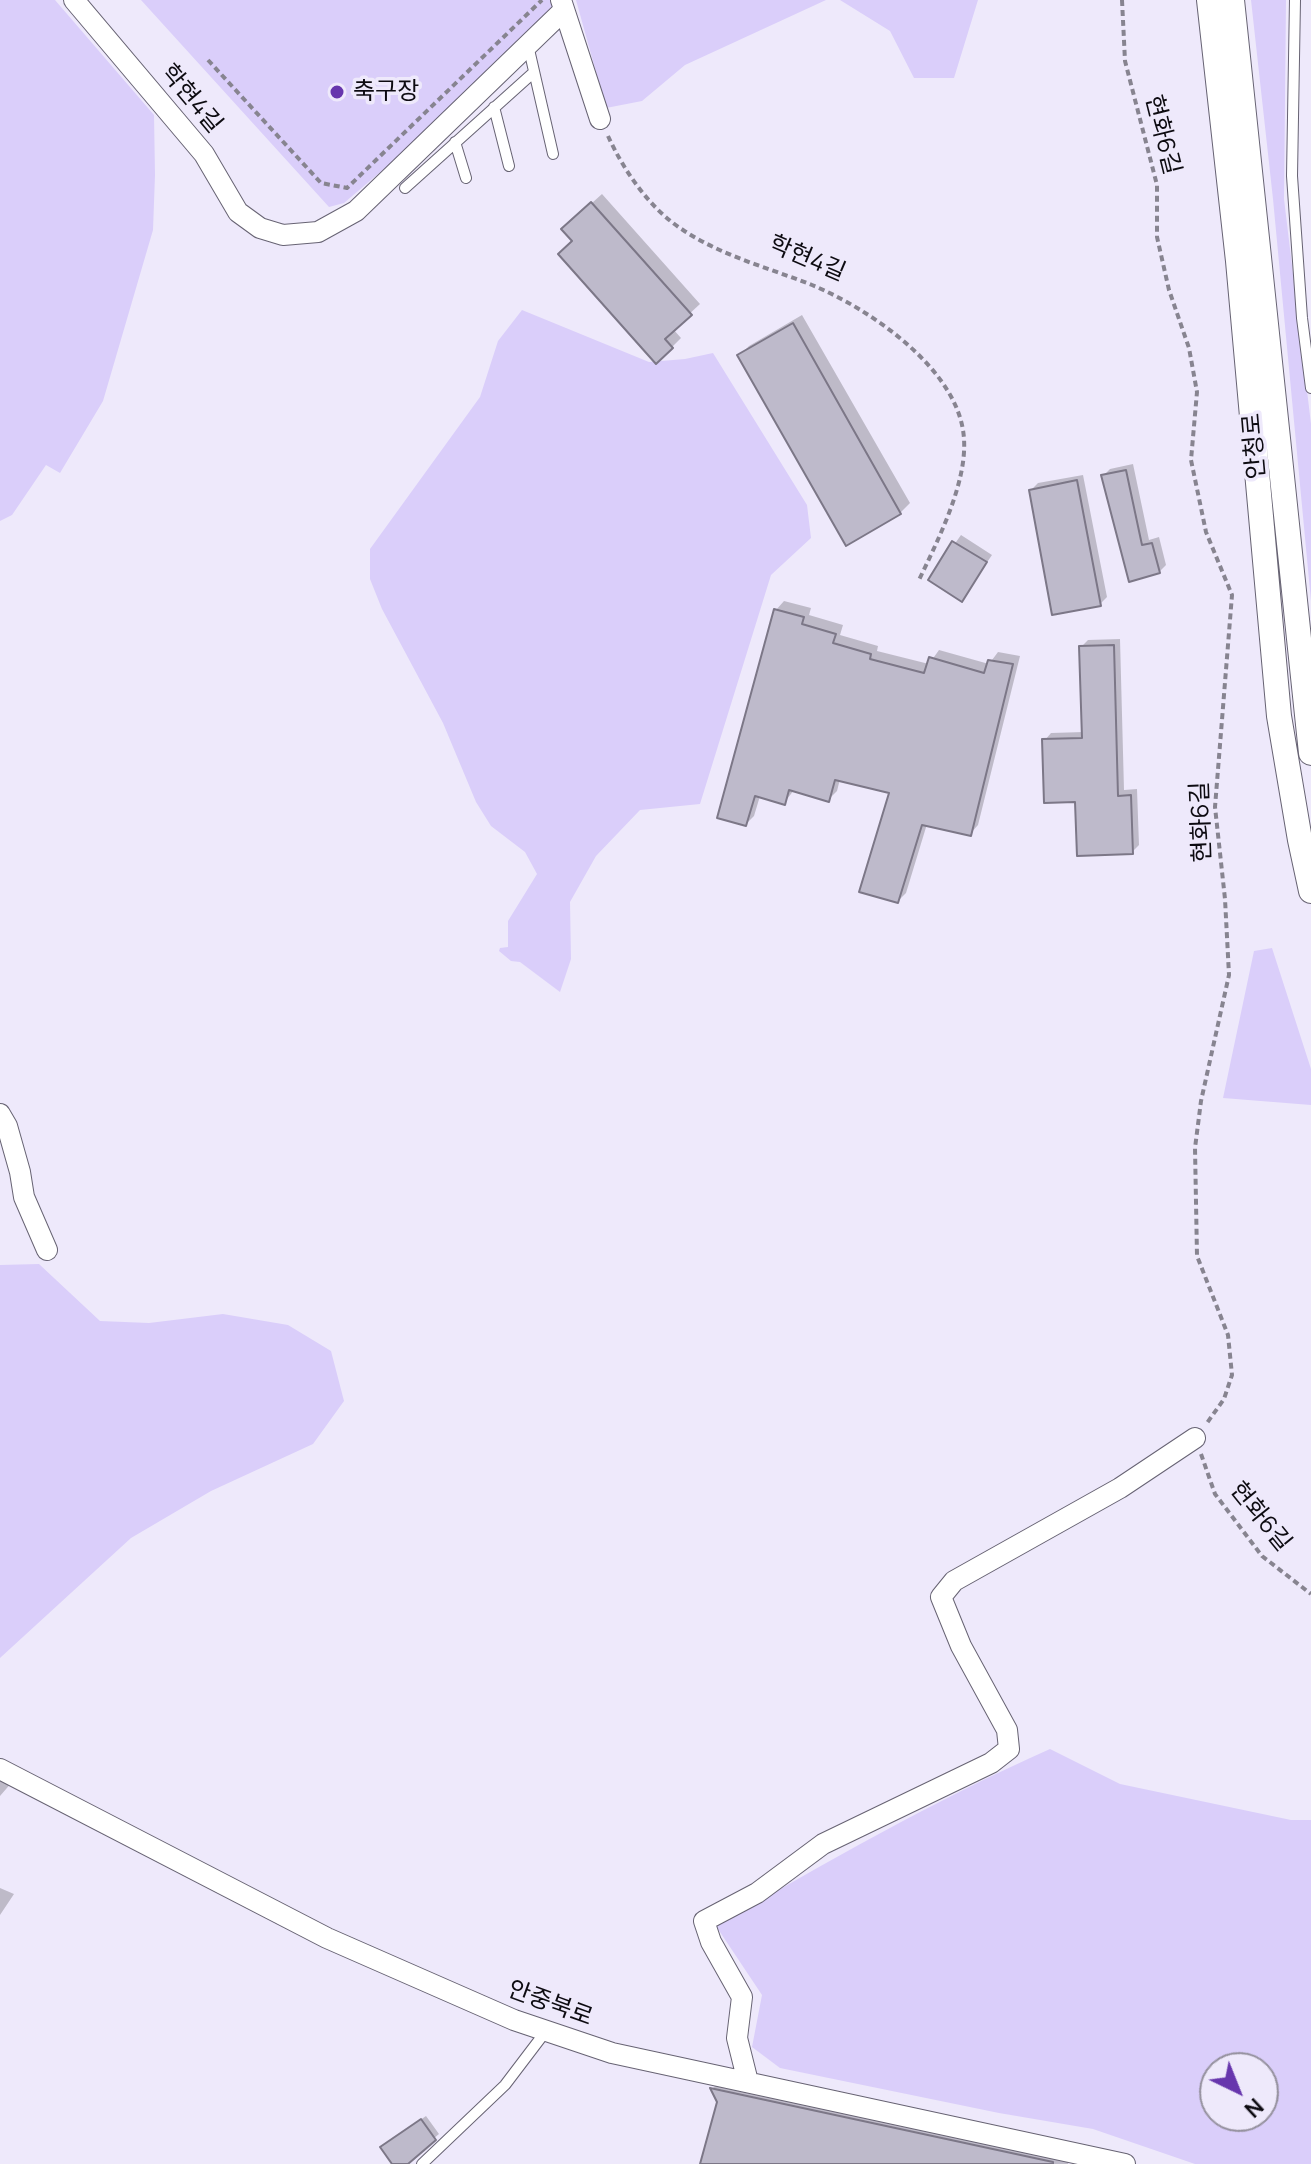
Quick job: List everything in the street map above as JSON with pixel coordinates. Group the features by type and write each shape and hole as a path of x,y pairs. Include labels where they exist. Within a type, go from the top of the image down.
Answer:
{"street":[{"name":"학현4길","path":"74,0 204,154 238,212 260,228 283,235 318,232 356,211 528,45 562,5"},
{"name":"안청로","path":"1209,0 1238,261 1279,716 1311,891"},
{"name":"안청로","path":"1232,0 1311,753"},
{"path":"562,5 600,119"},
{"path":"0,1114 7,1126 24,1197 47,1250"},
{"path":"748,2082 737,2038 742,1997 711,1942 704,1921 757,1893 823,1844 991,1763 1009,1749 1007,1730 961,1646 941,1597 954,1581 1120,1488 1195,1438"},
{"name":"안중북로","path":"0,1769 327,1938 514,2020 612,2053 1125,2164"}],"lane":[{"path":"1295,0 1292,176 1302,318 1311,388"},
{"path":"528,45 553,154"},
{"path":"405,188 533,73"},
{"path":"494,107 509,166"},
{"path":"455,142 466,178"},
{"path":"422,2164 505,2085 546,2031"}],"path":[{"path":"208,60 321,183 347,188 542,0"},
{"name":"현화6길","path":"1122,0 1125,61 1157,185 1157,237 1169,290 1189,348 1197,392 1191,460 1206,532 1232,595 1215,807 1229,975 1201,1101 1195,1148 1197,1256 1228,1335 1232,1375 1224,1399 1195,1438 1215,1494 1262,1556 1311,1594"},
{"name":"학현4길","path":"600,119 619,161 651,202 683,230 753,265 814,286 866,314 935,370 955,404 964,437 962,467 949,510 918,582"}],"shaded area":[{"path":"0,0 55,0 154,115 155,175 153,230 103,401 60,473 46,465 12,515 0,521"},
{"path":"141,0 567,0 419,139 344,203 329,207"},
{"path":"576,0 826,0 685,65 642,101 606,108"},
{"path":"840,0 978,0 954,78 914,78 890,31"},
{"path":"1251,0 1286,0 1284,199 1311,424 1311,601 1273,199"},
{"path":"522,310 649,362 713,353 807,505 811,538 771,575 700,804 640,810 596,856 570,902 571,959 560,992 520,962 511,961 499,951 508,947 508,921 537,874 525,852 491,826 476,802 443,723 382,609 370,579 370,549 480,397 498,341"},
{"path":"1272,948 1311,1069 1311,1105 1223,1098 1254,951"},
{"path":"39,1264 100,1321 149,1323 223,1314 288,1325 331,1351 344,1401 313,1444 211,1491 131,1538 0,1658 0,1265"},
{"path":"1050,1749 1120,1784 1291,1820 1311,1820 1311,2164 1195,2164 1093,2129 780,2068 752,2047 762,1995 716,1926 965,1789"}],"building":[{"path":"591,202 692,315 665,339 673,348 656,364 558,254 572,241 561,229"},
{"path":"793,323 901,514 846,546 737,355"},
{"path":"1126,470 1142,545 1152,543 1160,573 1129,582 1101,475"},
{"path":"1077,480 1101,606 1052,615 1029,490"},
{"path":"952,541 987,562 962,602 928,580"},
{"path":"774,609 804,617 802,624 836,634 833,643 871,654 870,659 924,673 929,657 984,673 988,660 1013,664 971,836 922,825 898,903 859,892 889,793 835,780 829,802 789,790 785,805 755,796 746,826 717,818"},
{"path":"1114,645 1118,796 1131,795 1133,854 1077,856 1075,802 1044,803 1042,739 1082,738 1079,646"},
{"path":"710,2088 1053,2164 700,2164 717,2102"},
{"path":"421,2119 436,2140 408,2164 392,2164 380,2147"}],"place":[{"name":"축구장","path":"337,92"}]}
